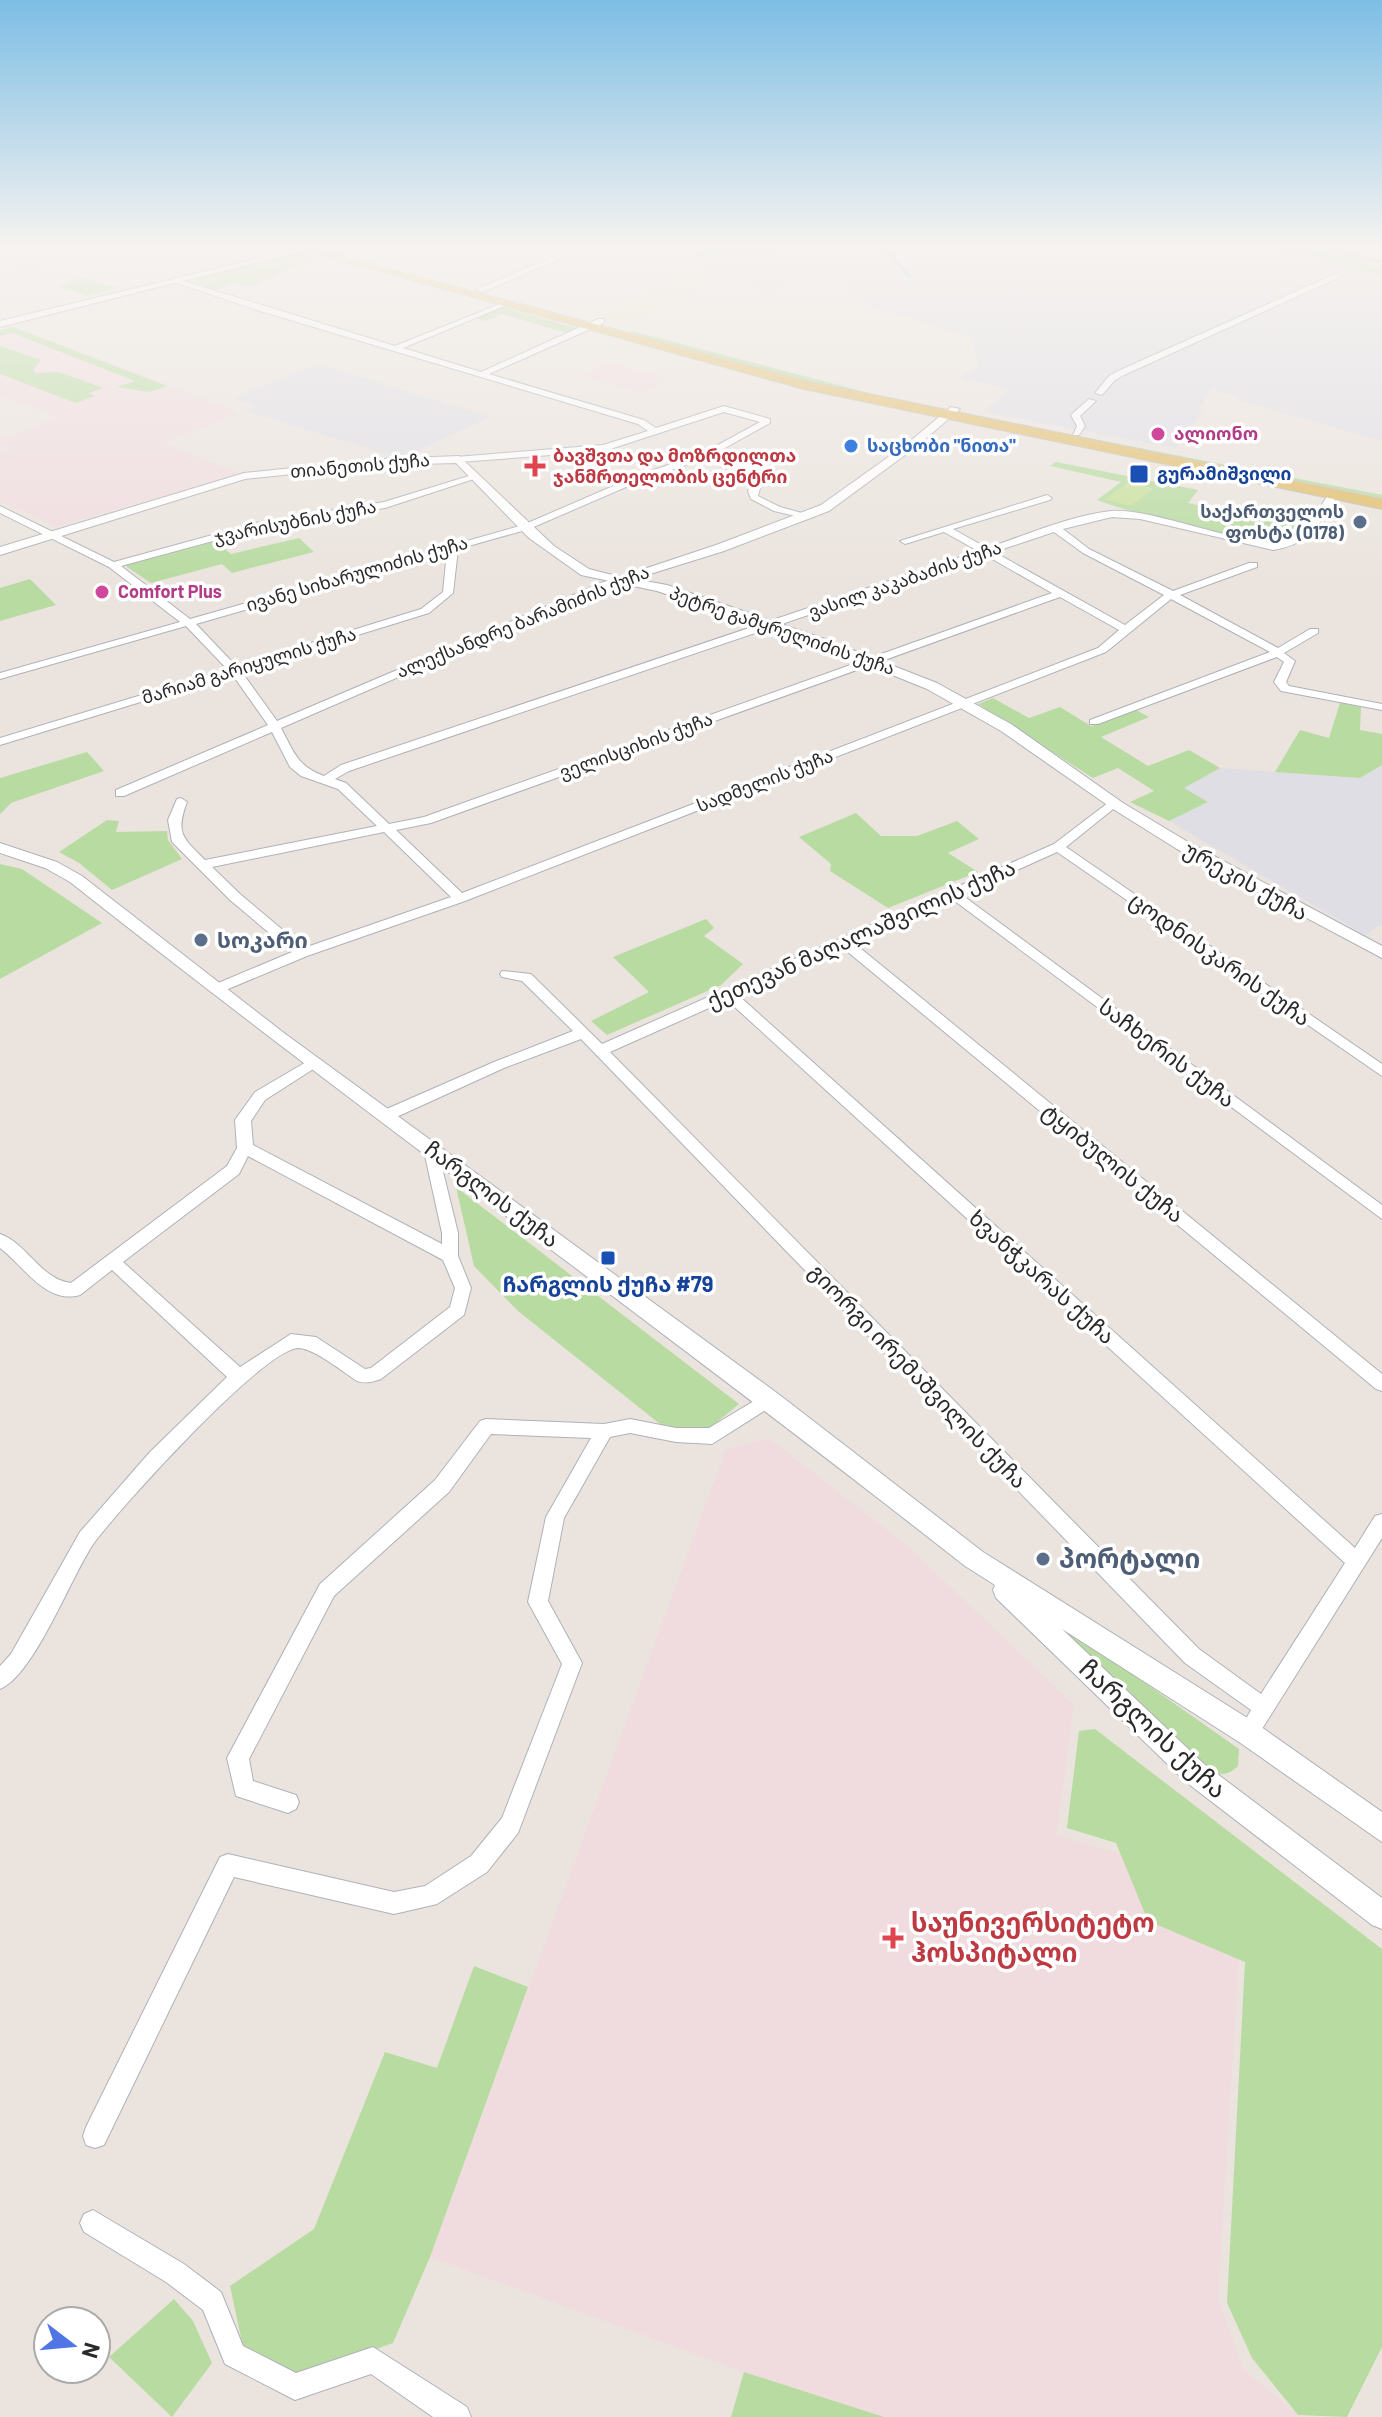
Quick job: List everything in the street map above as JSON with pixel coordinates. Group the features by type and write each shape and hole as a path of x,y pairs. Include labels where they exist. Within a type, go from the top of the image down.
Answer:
{"main road":[{"path":"718,360 804,385 1382,492"},
{"path":"950,412 1382,504"}],"street":[{"path":"430,360 641,422 655,432"},
{"path":"480,375 514,360"},
{"path":"1076,433 1081,426 1075,415 1112,378 1150,360"},
{"name":"თიანეთის ქუჩა","path":"0,551 244,476 381,462 584,451 619,444 724,409"},
{"name":"ივანე სიხარულიძის ქუჩა","path":"0,676 526,527 637,479 708,454 767,421 724,409"},
{"name":"ალექსანდრე ბარამიძის ქუჩა","path":"120,793 622,578 720,548 808,516 825,508 910,447 950,412"},
{"path":"708,454 750,467 761,474 753,491 754,497 808,516"},
{"name":"პეტრე გამყრელიძის ქუჩა","path":"459,459 526,527 585,571 643,582 873,661 967,704 1037,745 1113,803"},
{"name":"ჯვარისუბნის ქუჩა","path":"113,565 256,526 385,505 475,477"},
{"name":"ვასილ კაკაბაძის ქუჩა","path":"327,779 345,768 770,627 1055,528 1101,515 1130,515 1260,545 1286,546 1304,537 1333,494"},
{"path":"905,541 1047,498"},
{"path":"0,509 113,565 189,623 235,671 274,725 294,764 305,773 342,786 460,898"},
{"path":"1055,528 1086,551 1278,652 1290,661 1280,682 1285,689 1382,707"},
{"path":"947,530 1124,629"},
{"name":"მარიამ გარიყულის ქუჩა","path":"0,742 425,611 448,593 453,547"},
{"name":"სადმელის ქუჩა","path":"216,989 302,953 460,898 1102,650 1162,599 1253,565"},
{"name":"ველისციხის ქუჩა","path":"201,865 390,829 442,815 1062,593"},
{"path":"1094,722 1278,652 1314,631"},
{"path":"181,802 174,820 176,839 201,865 302,953"},
{"name":"ქეთევან მაღალაშვილის ქუჩა","path":"599,1051 1058,847 1113,803"},
{"name":"ურეკის ქუჩა","path":"1113,803 1272,897 1382,953"},
{"name":"ცოდნისკარის ქუჩა","path":"1058,847 1382,1071"},
{"name":"ჩარგლის ქუჩა","path":"0,848 51,865 76,879 313,1063 769,1399 974,1559 1248,1733 1382,1828"},
{"name":"საჩხერის ქუჩა","path":"953,894 1382,1213"},
{"name":"ტყიბულის ქუჩა","path":"845,942 1382,1384"},
{"name":"გიორგი ირემაშვილის ქუჩა","path":"507,974 526,977 1192,1656 1263,1707"},
{"name":"ხვანჭკარას ქუჩა","path":"728,993 1356,1561"},
{"path":"387,1115 499,1065 582,1033"},
{"path":"0,1240 15,1249 46,1283 59,1290 74,1290 233,1170 245,1148 243,1120 260,1096 313,1063"},
{"path":"245,1148 450,1256"},
{"path":"0,1680 18,1661 87,1538 156,1457 239,1377 291,1341 310,1342 363,1376 375,1374 458,1310 463,1288 450,1256 450,1233 432,1151"},
{"path":"113,1262 239,1377"},
{"path":"288,1802 244,1789 238,1758 327,1590 442,1486 486,1426 604,1431 630,1426 676,1435 712,1436 769,1399"},
{"path":"95,2136 228,1865 394,1903 429,1896 479,1864 510,1825 572,1663 538,1602 555,1517 604,1431"},
{"path":"1248,1733 1382,1522"},
{"name":"ჩარგლის ქუჩა","path":"974,1559 1195,1773 1382,1915"},
{"path":"93,2223 175,2273 212,2301 234,2355 295,2387 373,2360 457,2417"}],"shaded area":[{"path":"0,360 102,360 240,413 164,443 240,473 56,527 0,501 0,454 11,450 0,445 0,440 59,417 0,395"},
{"path":"977,360 1382,360 1382,441 1240,401 1234,395 1212,389 1200,408 1201,415 1176,448 984,412 1009,389 961,378 978,364"},
{"path":"607,362 668,379 641,393 579,375"},
{"path":"318,364 490,417 401,458 245,411 257,406 234,398"},
{"path":"1382,765 1382,924 1365,935 1169,821 1207,803 1183,788 1220,768 1359,778"},
{"name":"საუნივერსიტეტო ჰოსპიტალი","path":"769,1438 910,1548 1074,1705 1056,1835 1243,1889 1218,2298 1243,2369 1301,2417 884,2417 744,2372 430,2257 726,1449"}],"green space":[{"path":"0,360 40,360 33,370 36,373 59,372 103,388 89,393 95,396 76,403 0,374"},
{"path":"81,360 99,360 167,386 150,392 117,387 135,381"},
{"path":"728,360 742,360 892,399 884,401"},
{"path":"969,415 1382,495 1382,498"},
{"path":"1056,462 1198,490 1188,503 1305,527 1286,542 1247,540 1192,528 1097,500 1121,482 1050,466"},
{"path":"1129,482 1154,489 1130,506 1105,499"},
{"path":"299,538 314,552 232,573 222,564 151,583 124,565 215,541 231,554"},
{"path":"30,579 56,605 0,621 0,588"},
{"path":"993,698 1029,718 1060,707 1091,726 1136,710 1149,717 1101,737 1148,766 1189,750 1220,768 1184,788 1208,802 1169,821 1130,802 1154,791 1118,768 1093,778 978,704"},
{"path":"1340,703 1361,707 1360,730 1382,734 1382,765 1360,778 1275,772 1300,730 1329,738"},
{"path":"87,752 104,771 11,803 0,814 0,778"},
{"path":"856,813 881,836 917,836 957,821 979,839 948,853 978,872 888,908 830,871 831,864 799,837"},
{"path":"107,820 119,821 116,832 167,831 168,840 182,859 112,890 79,863 59,852"},
{"path":"0,864 22,869 102,923 0,979"},
{"path":"706,919 714,928 704,936 743,964 721,985 607,1035 591,1021 649,992 613,957"},
{"path":"456,1187 739,1404 711,1427 665,1428 518,1311 474,1266"},
{"path":"1023,1597 1239,1749 1238,1766 1225,1774 1209,1771"},
{"path":"1095,1729 1382,1949 1382,2347 1347,2417 1298,2415 1252,2358 1227,2303 1245,1962 1148,1921 1116,1843 1067,1828 1079,1731"},
{"path":"474,1966 528,1987 430,2257 393,2343 300,2376 243,2347 230,2286 314,2229 385,2052 437,2068"},
{"path":"174,2299 193,2321 212,2363 172,2417 112,2360 112,2354"},
{"path":"744,2372 884,2417 731,2417"}],"place":[{"name":"ალიონო","path":"1158,434"},
{"name":"საცხობი \"ნითა\"","path":"851,446"},
{"name":"ბავშვთა და მოზრდილთა ჯანმრთელობის ცენტრი","path":"535,466"},
{"name":"გურამიშვილი","path":"1139,474"},
{"name":"საქართველოს ფოსტა (0178)","path":"1360,522"},
{"name":"Comfort Plus","path":"102,592"},
{"name":"სოკარი","path":"201,940"},
{"name":"ჩარგლის ქუჩა #79","path":"608,1258"},
{"name":"პორტალი","path":"1043,1559"},
{"name":"საუნივერსიტეტო ჰოსპიტალი","path":"893,1938"}]}
